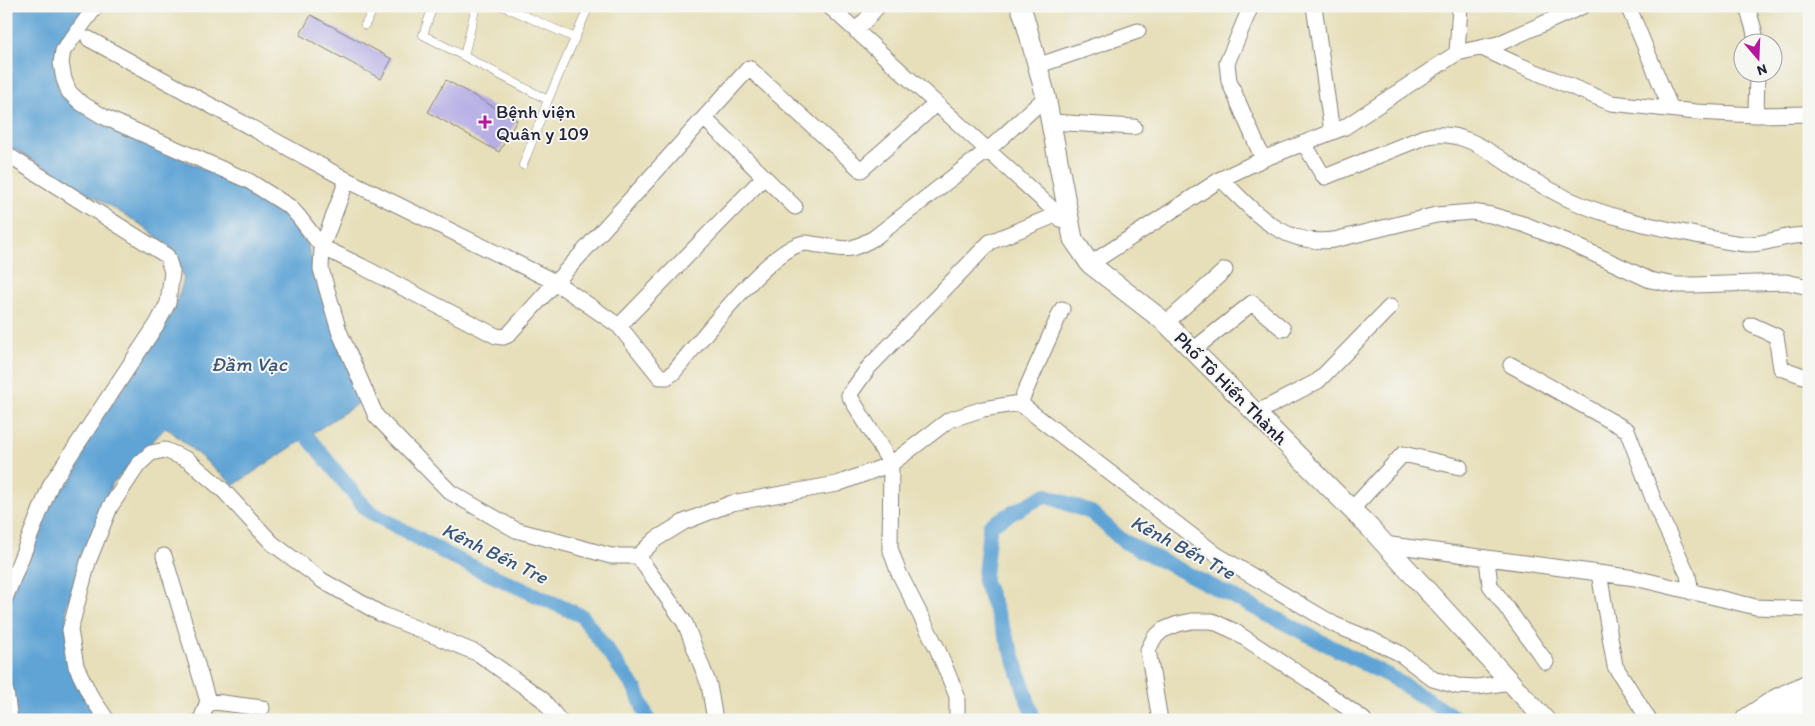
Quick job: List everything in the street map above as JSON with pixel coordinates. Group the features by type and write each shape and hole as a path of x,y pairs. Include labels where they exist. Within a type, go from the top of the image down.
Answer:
{"main road":[{"path":"1748,720 1777,701 1809,686"},
{"path":"1783,720 1809,707"}],"street":[{"path":"96,6 63,51 61,63 69,92 81,103 104,118 250,181 290,207 322,248 496,336 503,337 508,335 749,68 861,170 936,104"},
{"path":"829,6 1058,214 1073,238"},
{"path":"856,31 878,6"},
{"name":"Phố Tô Hiến Thành","path":"1020,6 1046,97 1073,238 1090,264 1166,323 1194,350 1384,544 1544,720"},
{"path":"1251,6 1227,63 1229,81 1262,160"},
{"path":"1314,6 1332,132"},
{"path":"1458,53 1460,6"},
{"path":"1090,264 1221,179 1262,160 1344,127 1458,53 1498,44 1583,6"},
{"path":"1628,6 1671,109"},
{"path":"1747,6 1754,32"},
{"path":"1037,66 1138,31"},
{"path":"89,39 347,180 555,282 619,326 660,377 667,377 672,373 746,285 784,251 804,243 849,250 874,238 988,150 1046,97"},
{"path":"1482,48 1611,103 1756,115 1809,114"},
{"path":"1756,82 1756,115"},
{"path":"704,118 795,207"},
{"path":"1051,122 1134,127"},
{"path":"1304,143 1325,177 1424,136 1435,134 1451,135 1474,142 1530,179 1567,198 1601,212 1670,230 1747,244 1758,244 1792,236 1809,236"},
{"path":"6,154 167,256 172,272 168,303 157,324 51,484 6,596"},
{"path":"619,326 764,177"},
{"path":"1221,179 1259,217 1298,239 1318,242 1334,240 1436,215 1472,212 1526,225 1650,280 1676,285 1786,282 1809,287"},
{"path":"347,180 322,248 321,270 339,331 376,416 450,492 516,530 611,556 638,556 656,539 684,522 732,503 837,484 891,464 948,420 983,409 1020,403 1217,555 1335,625 1399,653 1433,679 1457,686 1478,687 1510,682"},
{"path":"956,720 957,696 937,648 898,572 890,548 891,464 849,395 869,367 990,242 1058,214"},
{"path":"1166,323 1225,270"},
{"path":"1194,350 1252,303 1283,328"},
{"path":"1256,413 1318,381 1390,306"},
{"path":"1020,403 1062,309"},
{"path":"1752,325 1776,336 1780,368 1809,378"},
{"path":"1511,365 1628,430 1657,508 1688,574 1691,592"},
{"path":"107,720 90,695 76,666 70,630 88,562 110,507 138,465 151,453 165,450 188,460 224,490 272,543 323,581 381,614 479,654 542,700 559,720"},
{"path":"1351,510 1403,454 1460,467"},
{"path":"1384,544 1635,578 1756,607 1809,609"},
{"path":"164,556 208,701 201,720"},
{"path":"638,556 685,623 709,685 716,720"},
{"path":"1486,559 1490,585 1546,662"},
{"path":"1599,573 1615,666 1649,720"},
{"path":"1160,720 1148,650 1154,638 1163,630 1178,624 1192,621 1212,621 1234,631 1310,681 1364,720"},
{"path":"6,692 10,720"},
{"path":"208,701 262,708"}],"lane":[{"path":"365,25 375,6"},
{"path":"433,6 422,35 548,100"},
{"path":"464,56 476,6"},
{"path":"503,6 575,38"},
{"path":"523,165 548,100 589,6"}],"water":[{"name":"Đầm Vạc","path":"6,6 90,6 55,70 59,91 94,121 248,190 283,211 307,245 360,402 234,485 166,427 112,484 66,608 69,665 103,720 15,720 6,662 6,607 33,540 69,463 150,350 174,310 184,279 176,253 145,227 6,144"}],"building":[{"path":"311,15 392,59 381,79 300,35"},
{"path":"446,80 517,120 499,152 428,112"}],"waterway":[{"name":"Kênh Bến Tre","path":"307,436 367,510 456,559 582,616 636,690 648,720"},
{"name":"Kênh Bến Tre","path":"1034,720 1012,652 984,580 990,525 1045,495 1092,513 1123,541 1391,677 1459,720"}],"place":[{"name":"Bệnh viện Quân y 109","path":"485,122"}]}
